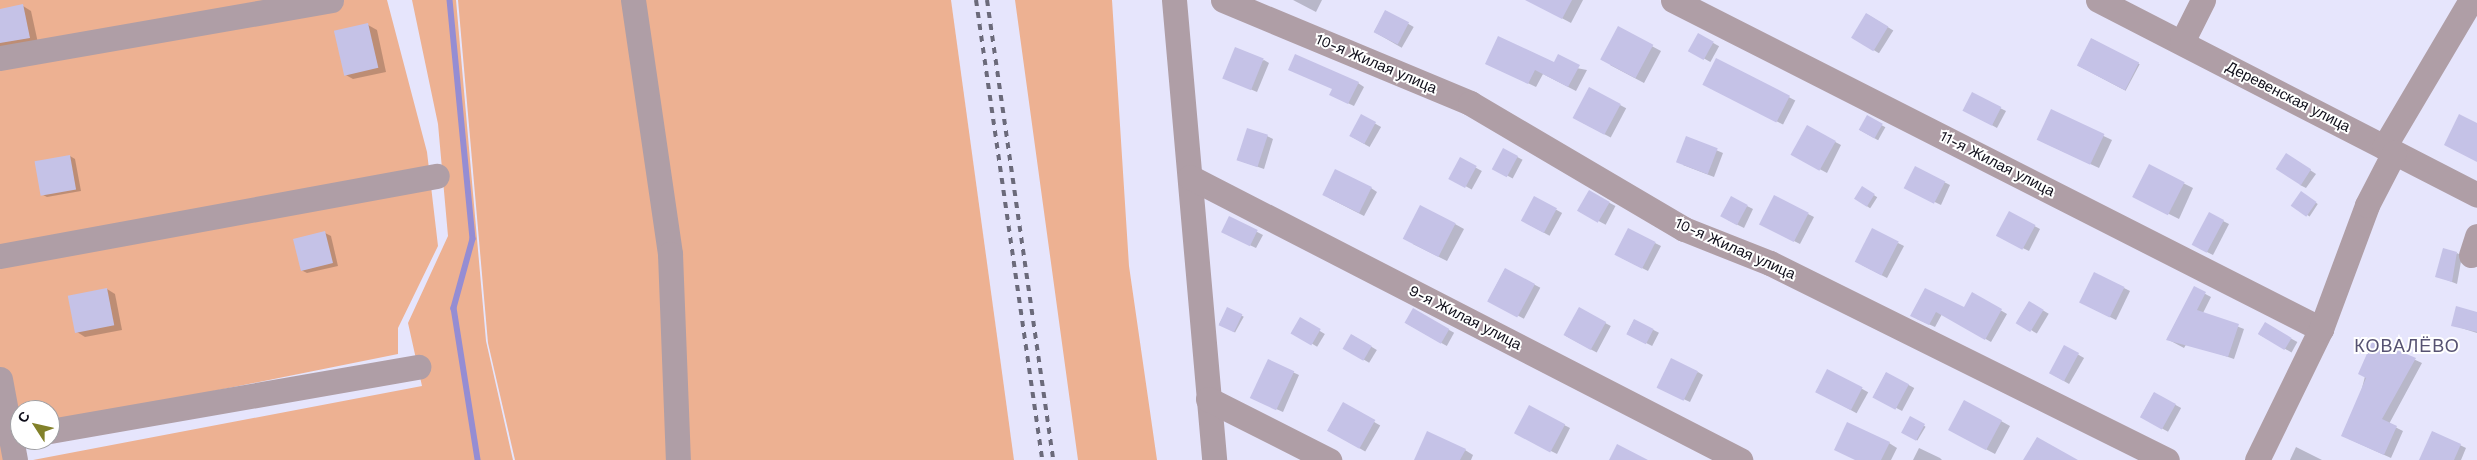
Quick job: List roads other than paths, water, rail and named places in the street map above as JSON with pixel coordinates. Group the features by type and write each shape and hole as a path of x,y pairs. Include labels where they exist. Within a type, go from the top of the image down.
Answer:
{"street":[{"path":"0,58 331,0"},
{"path":"633,0 670,254 678,460"},
{"path":"1174,0 1214,460"},
{"name":"10-я Жилая улица","path":"1223,0 1470,103 1684,229 1770,263 2168,460"},
{"name":"11-я Жилая улица","path":"1673,0 2321,329"},
{"name":"Деревенская улица","path":"2098,0 2477,196"},
{"path":"2182,42 2203,0"},
{"path":"2257,460 2321,329 2389,150 2471,0"},
{"path":"0,256 437,176"},
{"name":"9-я Жилая улица","path":"1190,177 1740,460"},
{"path":"60,429 418,367"},
{"path":"0,379 10,423"},
{"path":"1208,398 1329,460"}],"waterway":[{"path":"450,0 473,239 454,308 478,460"}],"railway":[{"path":"976,0 1042,460"},
{"path":"987,0 1053,460"}],"district":[{"name":"КОВАЛЁВО","path":"2407,346"}]}
